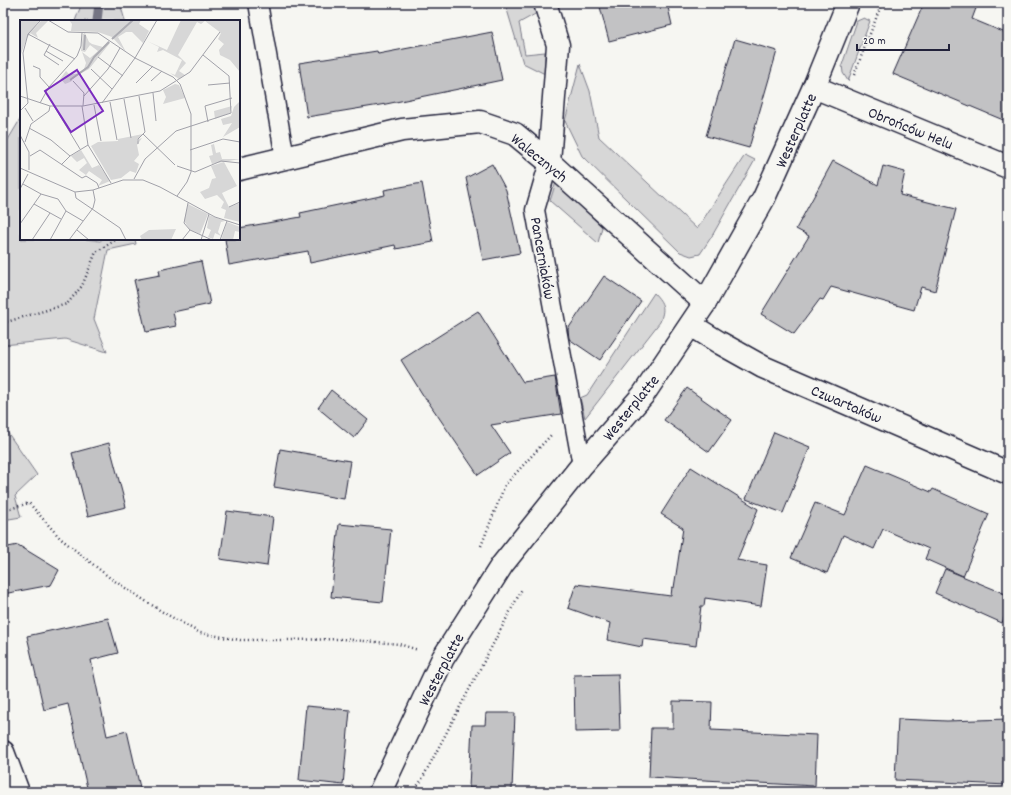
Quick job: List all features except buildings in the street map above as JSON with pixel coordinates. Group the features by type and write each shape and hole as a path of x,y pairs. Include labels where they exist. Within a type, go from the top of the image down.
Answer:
{"street":[{"name":"Pancerniaków","path":"546,3 558,45 549,162"},
{"name":"Westerplatte","path":"380,792 443,658 502,565 582,465 643,395 706,303 764,198 814,87 848,3"},
{"name":"Obrońców Helu","path":"814,87 1008,167"},
{"name":"Walecznych","path":"240,169 402,130 480,122 515,134 549,162 706,303"},
{"name":"Czwartaków","path":"691,325 763,367 1008,473"},
{"path":"3,752 18,792"}],"lane":[{"path":"258,3 285,158"},
{"name":"Pancerniaków","path":"549,162 535,210 582,465"}],"path":[{"path":"3,322 67,304 82,286 96,252 115,240"},
{"path":"3,511 29,503 60,538 110,578 161,611 200,633 240,640 342,639 399,644 443,658"}],"shaded area":[{"path":"82,3 120,3 125,20 75,20"},
{"path":"505,3 534,3 537,13 519,23 525,54 545,52 545,74 523,63"},
{"path":"864,18 870,21 848,81 843,73 842,65 857,21"},
{"path":"580,64 590,91 599,137 697,229 745,155 755,160 712,236 700,254 691,256 680,252 582,156 565,121"},
{"path":"20,120 20,240 135,240 136,244 108,250 94,319 107,352 65,339 3,345 3,148"},
{"path":"556,182 602,227 598,243 550,201"},
{"path":"654,293 663,306 663,313 660,322 585,418 580,398 587,395"},
{"path":"3,426 37,475 15,496 21,517 3,520"}],"waterway":[{"path":"97,20 99,3"}]}
